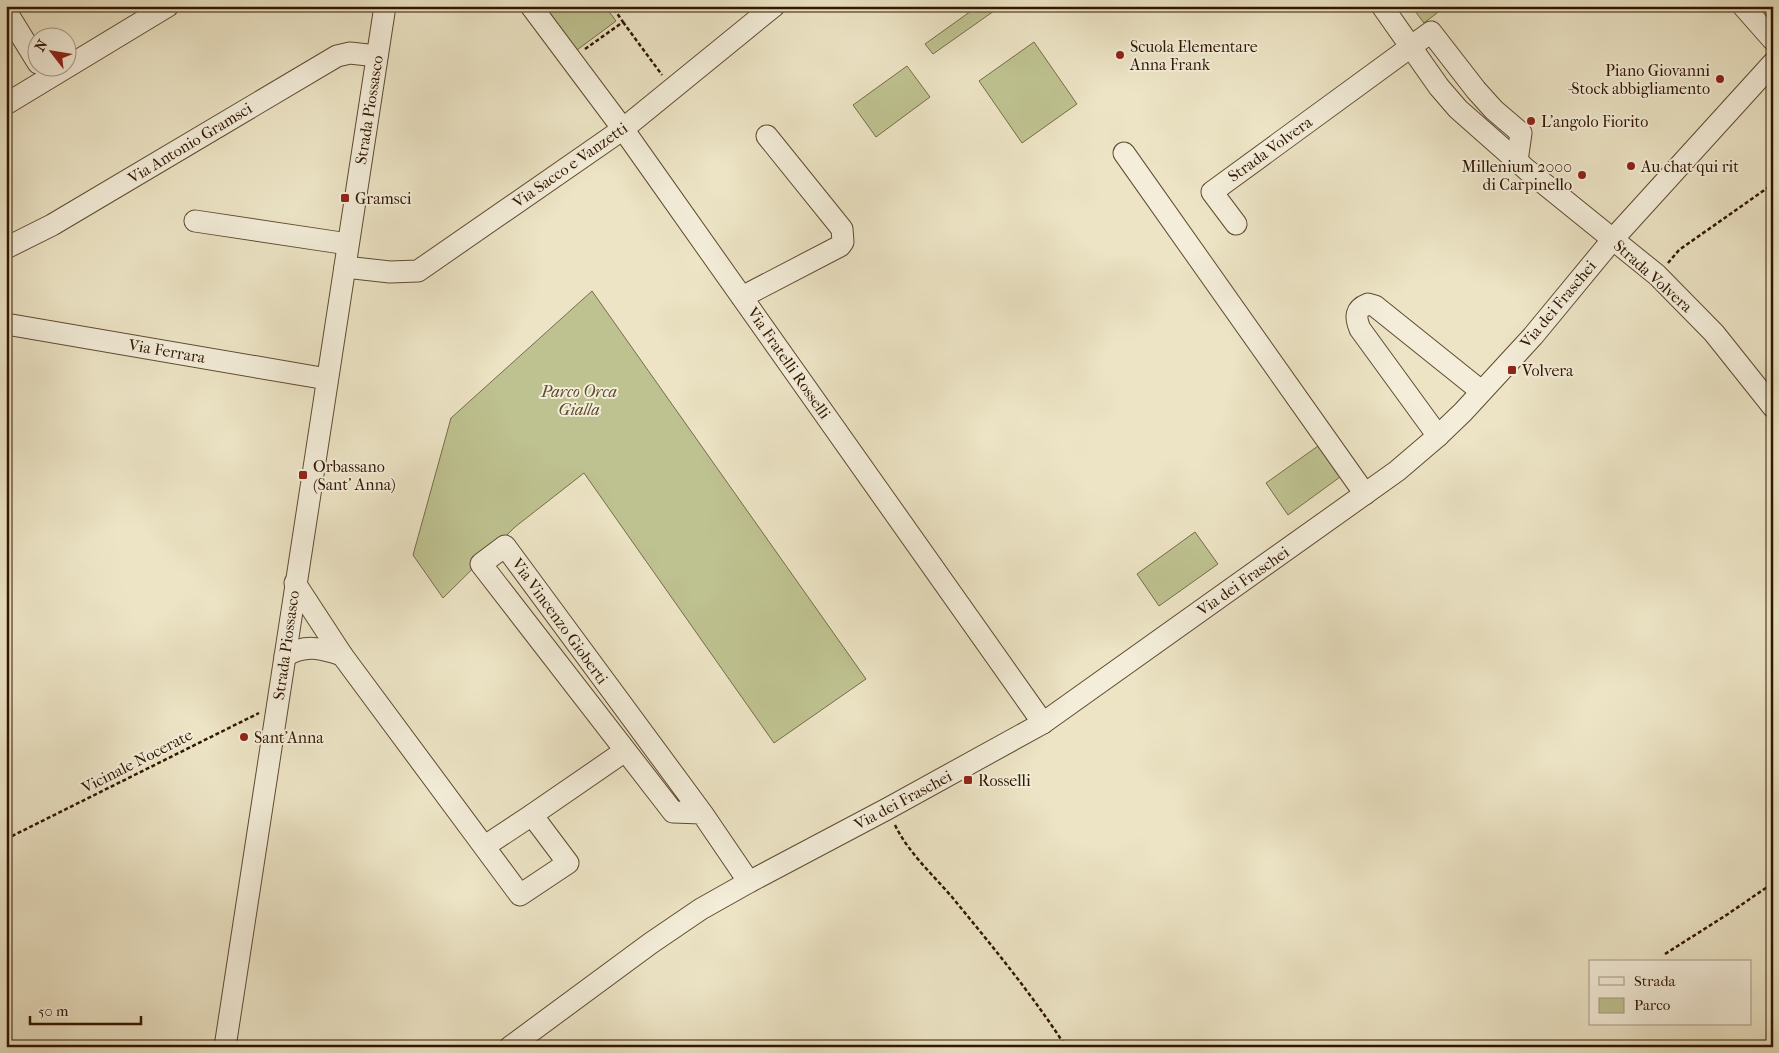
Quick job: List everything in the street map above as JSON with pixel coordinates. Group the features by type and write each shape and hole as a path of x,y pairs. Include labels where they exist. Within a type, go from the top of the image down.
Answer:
{"street":[{"path":"78,52 168,6"},
{"name":"Strada Piossasco","path":"225,1047 385,6"},
{"name":"Via Fratelli Rosselli","path":"531,6 623,129 1043,723"},
{"name":"Via Sacco e Vanzetti","path":"344,267 390,272 418,271 623,129 774,6"},
{"path":"1382,6 1410,46"},
{"path":"1743,6 1773,40"},
{"path":"6,11 28,47"},
{"name":"Strada Volvera","path":"1236,224 1212,192 1431,32 1476,90 1494,110 1521,133 1517,161 1657,275 1714,333 1773,407"},
{"name":"Via Antonio Gramsci","path":"6,248 52,225 336,56 350,53 377,56"},
{"name":"Via dei Fraschei","path":"510,1047 651,943 701,909 1043,723 1397,471 1438,436 1482,391 1532,336 1613,239 1773,63"},
{"path":"6,104 34,78"},
{"path":"742,297 840,246 843,242 842,229 767,136"},
{"path":"1124,153 1365,494"},
{"path":"195,221 348,244"},
{"path":"1438,436 1360,329 1356,320 1357,312 1362,306 1368,304 1375,306 1482,391"},
{"name":"Via Ferrara","path":"6,324 327,379"},
{"name":"Via Vincenzo Gioberti","path":"702,813 673,812 480,564 505,546 702,813 749,882"},
{"path":"295,583 342,655 520,895 568,863 532,815"},
{"path":"285,656 295,650 308,648 324,649 342,655"},
{"path":"484,846 625,750"}],"path":[{"path":"612,6 664,76"},
{"path":"583,52 623,22"},
{"path":"1657,275 1679,250 1773,184"},
{"name":"Vicinale Nocerate","path":"6,839 278,703"},
{"path":"887,809 910,850 1003,959 1036,1002 1066,1047"},
{"path":"1664,954 1721,919 1773,883"}],"green space":[{"path":"545,6 605,6 616,21 577,50"},
{"path":"978,6 1001,6 933,54 925,44"},
{"path":"1411,6 1446,6 1424,23"},
{"path":"1034,42 1077,104 1022,143 979,81"},
{"path":"907,66 930,97 876,137 853,105"},
{"name":"Parco Orca Gialla","path":"592,291 866,679 774,743 584,473 515,527 443,598 413,555 451,418"},
{"path":"1318,446 1340,477 1288,515 1266,483"},
{"path":"1195,532 1218,564 1159,606 1137,574"}],"place":[{"name":"Scuola Elementare Anna Frank","path":"1120,55"},
{"name":"Piano Giovanni -Stock abbigliamento","path":"1720,79"},
{"name":"L'angolo Fiorito","path":"1531,121"},
{"name":"Au chat qui rit","path":"1631,166"},
{"name":"Millenium 2000 di Carpinello","path":"1582,175"},
{"name":"Gramsci","path":"345,198"},
{"name":"Volvera","path":"1512,370"},
{"name":"Orbassano (Sant' Anna)","path":"303,475"},
{"name":"Sant'Anna","path":"244,737"},
{"name":"Rosselli","path":"968,780"}]}
